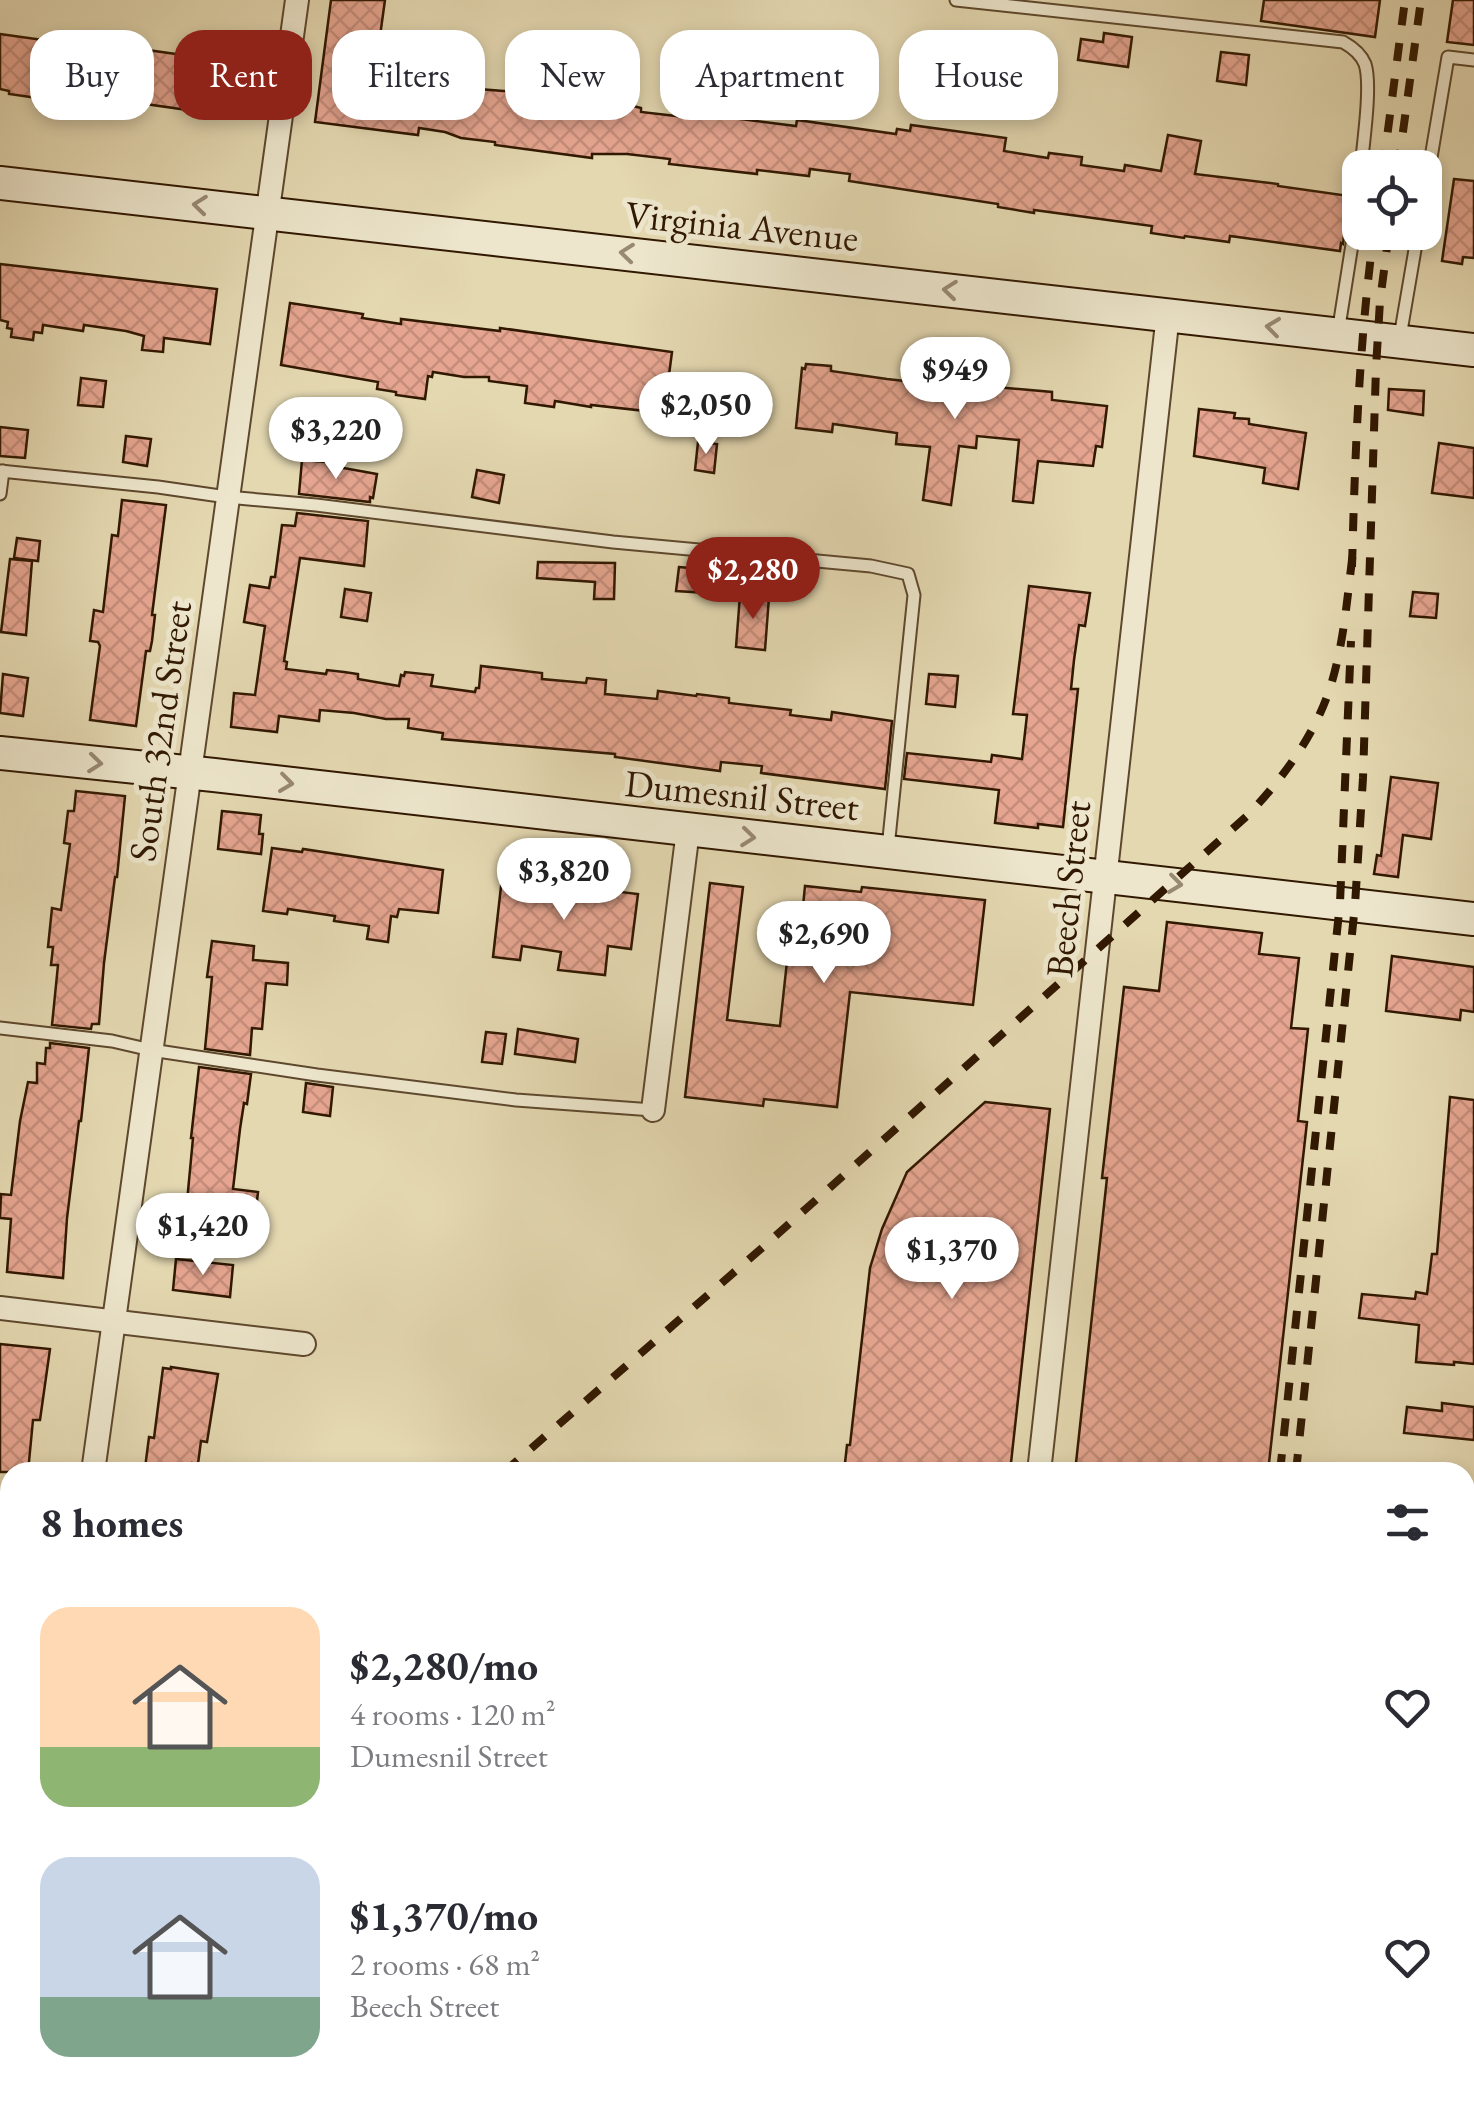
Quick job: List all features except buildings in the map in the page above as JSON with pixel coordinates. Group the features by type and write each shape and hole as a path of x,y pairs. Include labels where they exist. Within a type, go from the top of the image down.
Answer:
{"main road":[{"name":"Virginia Avenue","path":"0,183 1474,350"},
{"name":"Dumesnil Street","path":"0,752 1474,919"}],"street":[{"name":"South 32nd Street","path":"94,1462 298,0"},
{"name":"Beech Street","path":"1039,1462 1168,314"},
{"path":"652,1110 688,830"},
{"path":"0,1308 304,1344"}],"lane":[{"path":"956,0 1344,42 1355,48 1366,65 1362,150"},
{"path":"1432,150 1448,57 1474,60"},
{"path":"1338,334 1351,250"},
{"path":"1400,342 1415,250"},
{"path":"0,494 2,471 613,542 872,566 908,574 914,595 888,852"},
{"path":"0,1028 112,1041 317,1075 516,1100 652,1110"}],"railway":[{"path":"1385,150 1405,0"},
{"path":"1400,150 1421,0"},
{"path":"1352,567 1361,357 1372,250"},
{"path":"1297,1462 1355,905 1363,778 1376,368 1387,250"},
{"path":"516,1462 1248,815 1295,757 1329,691 1338,657 1353,552"},
{"path":"1281,1462 1340,903 1351,641"}]}
